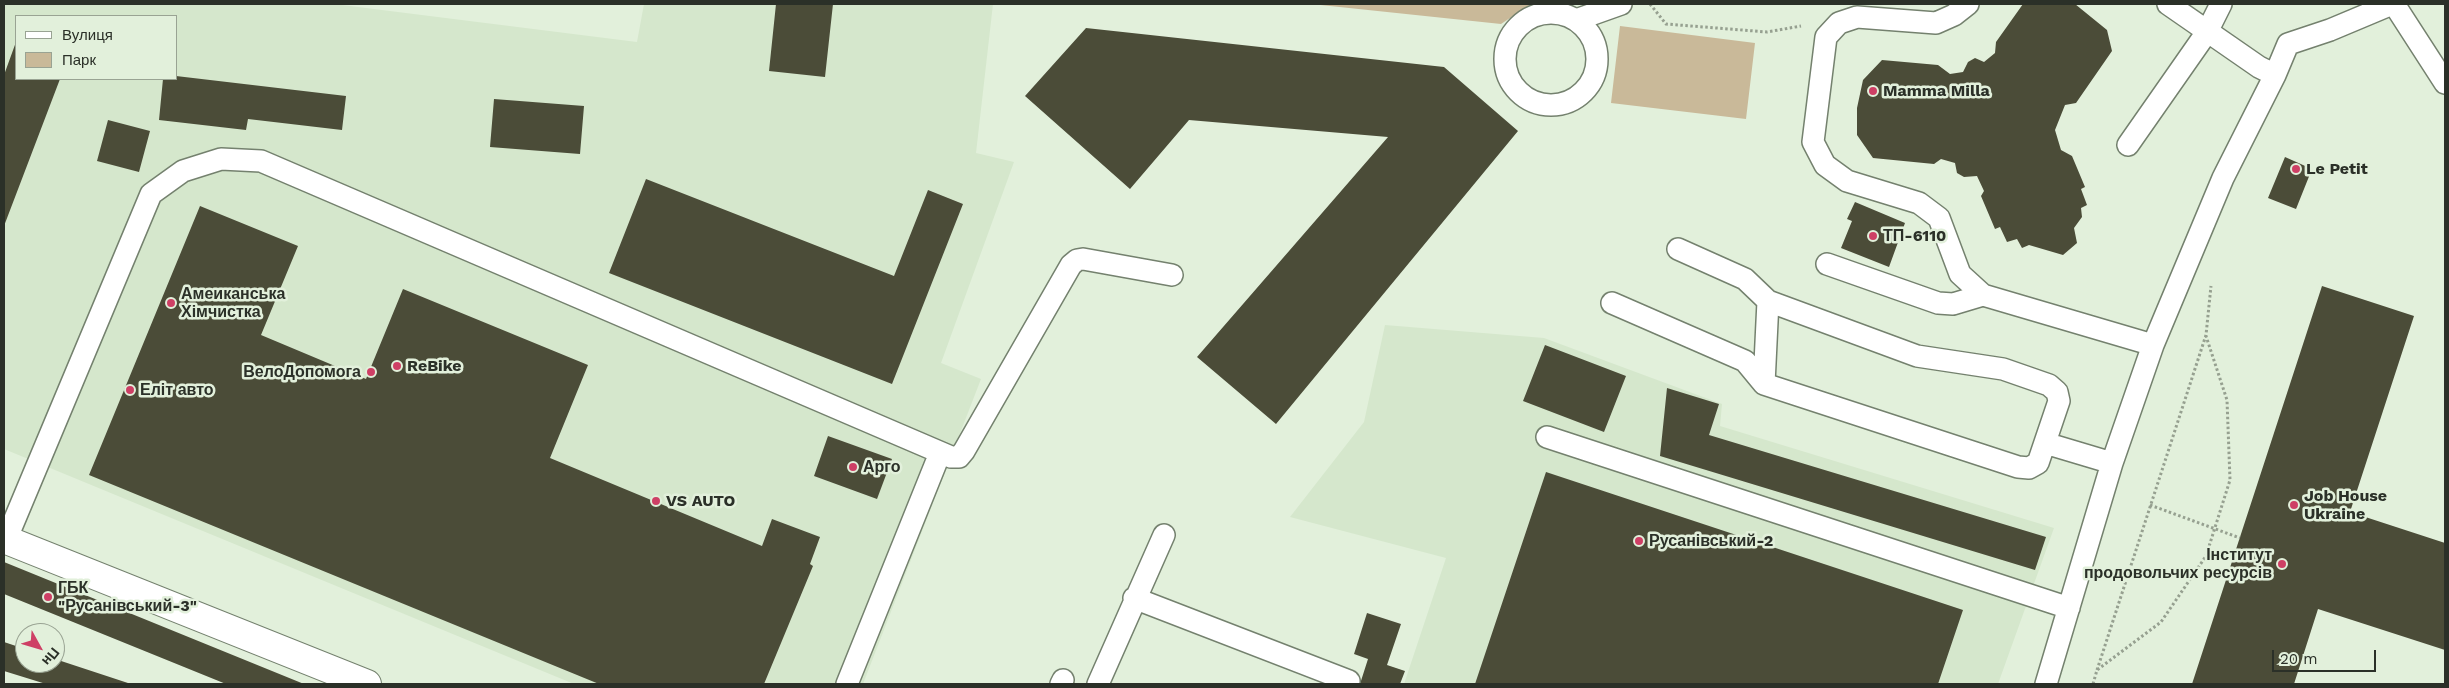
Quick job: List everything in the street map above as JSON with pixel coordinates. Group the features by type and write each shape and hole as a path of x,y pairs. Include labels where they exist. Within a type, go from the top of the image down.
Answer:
{"main road":[{"path":"5,540 367,684"}],"lane":[{"path":"1576,20 1590,34 1596,53 1594,73 1586,88 1574,98 1558,104 1542,104 1527,98 1513,86 1506,70 1505,53 1510,37 1522,23 1537,14 1557,13 1576,20 1621,4"},
{"path":"1968,4 1954,15 1936,23 1857,17 1839,23 1826,37 1813,142 1825,165 1847,181 1919,202 1939,218 1960,274 1982,295 2153,345"},
{"path":"2168,4 2259,67 2275,75"},
{"path":"2128,145 2207,32 2221,4"},
{"path":"2046,684 2112,463 2153,345 2223,178 2275,75 2288,44 2330,30 2393,4 2445,83"},
{"path":"5,540 151,194 183,170 221,159 260,161 951,457 959,457 964,451 1071,265 1076,260 1083,259 1172,275"},
{"path":"1612,303 1745,361 1764,384 2018,467 2029,468 2038,463 2059,401 2057,392 2050,385 2003,369 1917,356 1768,301 1745,279 1678,250"},
{"path":"1828,264 1938,303 1954,304 1982,295"},
{"path":"1764,384 1768,301"},
{"path":"1547,437 2069,608"},
{"path":"2045,442 2112,463"},
{"path":"846,684 940,453"},
{"path":"1098,684 1134,598 1164,534"},
{"path":"1134,598 1349,681"}],"path":[{"path":"1649,4 1666,24 1767,32"},
{"path":"2093,684 2206,335 2212,276"},
{"path":"2097,670 2161,622 2206,556 2215,529 2230,480 2227,400 2206,335"},
{"path":"2150,505 2240,538"}],"shaded area":[{"path":"4,4 334,4 637,42 644,4 993,4 976,153 1014,162 941,363 981,379 863,684 574,684 4,449"},
{"path":"1385,325 1544,338 1722,404 1720,426 2054,528 1998,684 1404,684 1446,558 1290,517 1364,422"}],"green space":[{"path":"1311,4 1531,4 1501,24"},
{"path":"1620,26 1755,43 1746,119 1611,103"}],"building":[{"path":"776,4 833,4 825,77 769,71"},
{"path":"2023,4 2075,4 2107,30 2112,51 2076,103 2065,105 2055,130 2061,150 2072,156 2085,187 2081,189 2087,205 2081,208 2082,217 2074,228 2077,243 2063,255 2029,245 2022,248 2017,239 2007,242 2000,227 1995,229 1981,196 1984,191 1977,176 1964,177 1957,173 1955,163 1941,159 1934,164 1873,158 1857,135 1857,108 1863,80 1882,60 1938,65 1950,74 1963,72 1968,62 1975,58 1984,62 1995,53 1996,42"},
{"path":"1086,28 1444,67 1518,131 1276,424 1197,357 1388,137 1189,120 1130,189 1025,96"},
{"path":"15,45 15,80 60,80 4,226 4,75"},
{"path":"178,76 346,96 342,130 248,119 246,130 159,120 163,80 178,80"},
{"path":"494,99 584,106 580,154 490,147"},
{"path":"108,120 150,131 139,172 97,161"},
{"path":"2285,157 2312,169 2296,209 2268,198"},
{"path":"646,179 894,276 928,190 963,204 892,384 609,273"},
{"name":"ТП-6110","path":"1855,202 1905,223 1889,267 1841,248 1852,221 1847,219"},
{"path":"200,206 298,246 261,335 366,379 403,289 588,365 550,458 762,546 772,519 820,537 810,564 813,566 764,684 599,684 89,475"},
{"path":"2322,286 2414,316 2350,512 2445,543 2445,650 2318,609 2294,684 2192,684"},
{"path":"1545,345 1626,376 1604,432 1523,401"},
{"path":"1667,388 1719,404 1709,435 2046,537 2035,570 1660,456"},
{"name":"Арго","path":"828,436 892,459 877,499 814,476"},
{"name":"Русанівський-2","path":"1546,472 1963,610 1938,684 1475,684"},
{"path":"4,562 304,684 226,684 4,594"},
{"path":"1367,613 1401,624 1387,665 1405,671 1400,684 1360,684 1368,659 1354,654"},
{"path":"4,642 15,646 15,673 65,673 65,662 131,684 46,684 4,671"}],"place":[{"name":"Mamma Milla","path":"1873,91"},
{"name":"Le Petit","path":"2296,169"},
{"name":"ТП-6110","path":"1873,236"},
{"name":"Амеиканська Хімчистка","path":"171,303"},
{"name":"ReBike","path":"397,366"},
{"name":"ВелоДопомога","path":"371,372"},
{"name":"Еліт авто","path":"130,390"},
{"name":"Арго","path":"853,467"},
{"name":"VS AUTO","path":"656,501"},
{"name":"Job House Ukraine","path":"2294,505"},
{"name":"Русанівський-2","path":"1639,541"},
{"name":"Інститут продовольчих ресурсів","path":"2282,564"},
{"name":"ГБК \"Русанівський-3\"","path":"48,597"}]}
